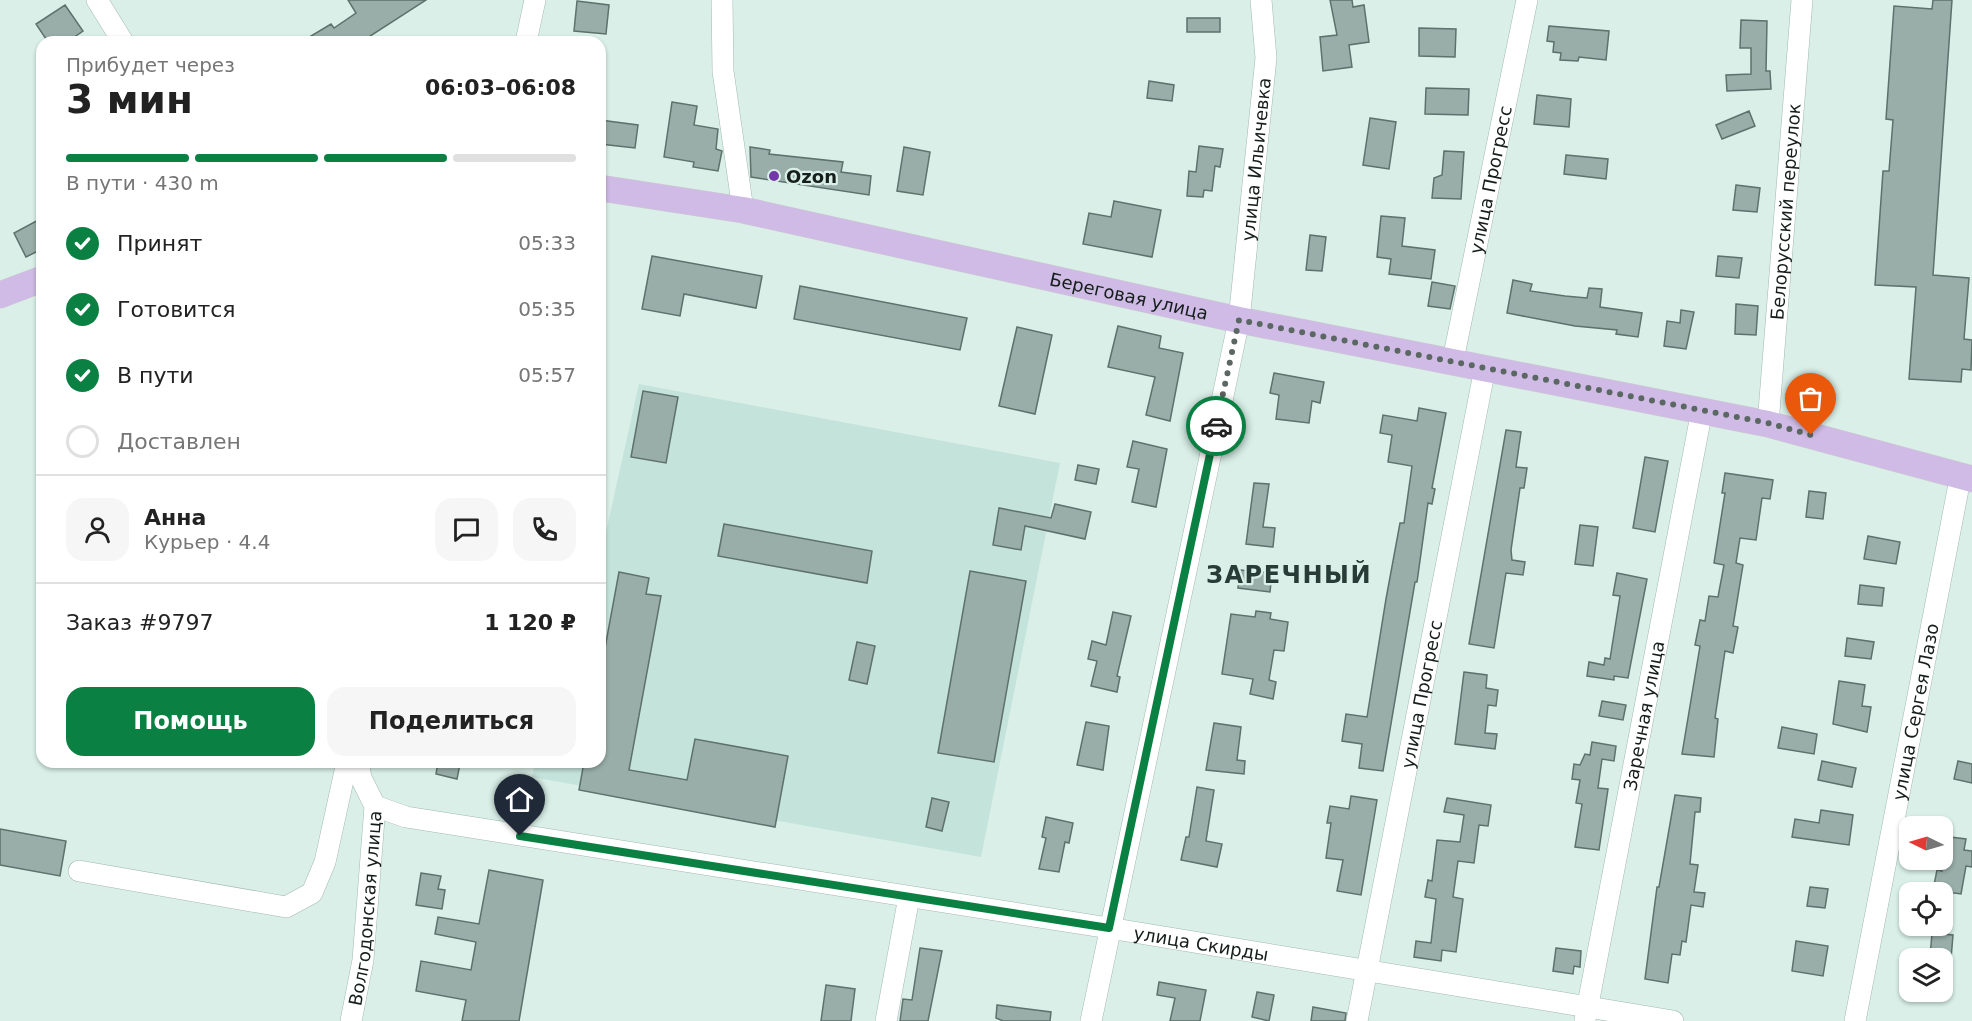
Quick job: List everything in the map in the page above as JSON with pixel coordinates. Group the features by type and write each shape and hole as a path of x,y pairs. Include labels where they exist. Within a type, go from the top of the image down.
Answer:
{"main road":[{"name":"Береговая улица","path":"606,189 743,210 1239,320 1768,423 1967,476"},
{"path":"0,295 36,281"}],"street":[{"path":"97,0 119,36"},
{"path":"527,36 535,0"},
{"path":"722,0 723,71 743,210"},
{"name":"улица Ильичевка","path":"1090,1021 1239,320 1266,58 1261,0"},
{"name":"улица Прогресс","path":"1453,360 1527,0"},
{"name":"Белорусский переулок","path":"1768,423 1802,0"},
{"name":"улица Прогресс","path":"1357,1021 1485,368"},
{"name":"Заречная улица","path":"1586,1014 1702,410"},
{"name":"улица Сергея Лазо","path":"1855,1021 1967,476"},
{"path":"79,871 286,907 312,893 325,862 346,768"},
{"name":"Волгодонская улица","path":"351,1021 363,960 375,806 361,778 359,768"},
{"name":"улица Скирды","path":"375,806 406,818 1367,970 1586,1014 1673,1021"},
{"path":"886,1021 909,897"}],"shaded area":[{"path":"639,384 1060,463 981,857 532,777 534,768 606,768 606,532"}],"building":[{"path":"348,0 426,0 370,36 311,36 331,24 334,28 356,13"},
{"path":"1330,0 1352,0 1353,7 1364,5 1369,42 1349,45 1352,67 1323,71 1320,37 1337,35"},
{"path":"1933,0 1952,0 1933,275 1969,278 1964,339 1972,340 1971,370 1962,369 1961,382 1909,379 1916,287 1875,285 1883,171 1889,171 1893,120 1886,119 1894,6 1932,9"},
{"path":"577,1 609,5 606,34 574,31"},
{"path":"65,5 83,31 76,36 44,36 36,24"},
{"path":"1187,18 1220,18 1220,32 1187,32"},
{"path":"1741,20 1767,21 1766,71 1770,71 1771,89 1727,91 1726,75 1751,74 1751,48 1740,48"},
{"path":"1549,26 1609,31 1606,60 1579,57 1578,61 1560,60 1561,53 1553,52 1554,42 1547,41"},
{"path":"1419,28 1456,29 1455,57 1419,56"},
{"path":"1149,81 1174,85 1172,101 1147,98"},
{"path":"1426,88 1469,89 1468,115 1425,114"},
{"path":"1537,95 1571,99 1569,127 1534,124"},
{"path":"672,102 697,106 694,125 718,129 716,149 722,151 718,171 693,167 694,162 664,157"},
{"path":"1749,111 1755,126 1722,139 1716,125"},
{"path":"1370,118 1396,122 1389,169 1363,165"},
{"path":"606,121 638,125 635,148 606,145"},
{"path":"1199,146 1223,149 1220,167 1215,166 1212,191 1204,190 1203,197 1187,196 1189,171 1196,172"},
{"path":"750,147 770,150 769,154 843,162 841,172 871,176 869,195 751,177"},
{"path":"904,147 930,152 923,195 897,191"},
{"path":"1444,151 1464,152 1461,199 1432,198 1434,178 1442,175"},
{"path":"1566,155 1608,159 1606,179 1564,174"},
{"path":"1736,185 1760,188 1757,212 1733,210"},
{"path":"1114,201 1161,210 1152,257 1083,244 1089,213 1111,217"},
{"path":"1381,216 1405,218 1402,246 1435,250 1431,279 1389,274 1391,259 1377,257"},
{"path":"36,221 36,252 26,257 14,233"},
{"path":"1310,235 1326,237 1322,271 1306,270"},
{"path":"652,256 762,276 756,308 684,294 680,316 642,309"},
{"path":"1718,256 1742,258 1739,278 1716,276"},
{"path":"1513,280 1532,284 1530,291 1565,296 1587,298 1589,288 1602,289 1600,307 1642,313 1638,337 1616,334 1617,330 1575,326 1507,313"},
{"path":"1432,282 1455,286 1450,309 1428,306"},
{"path":"800,286 967,318 960,350 794,319"},
{"path":"1736,304 1758,306 1756,335 1735,334"},
{"path":"1681,310 1694,312 1686,349 1664,346 1667,321 1680,323"},
{"path":"1118,326 1161,336 1159,348 1183,353 1170,421 1146,415 1155,377 1108,367"},
{"path":"1017,327 1052,335 1035,414 999,406"},
{"path":"1274,373 1324,382 1320,403 1312,401 1309,423 1276,419 1279,395 1270,393"},
{"path":"643,391 678,397 666,463 631,457"},
{"path":"1419,408 1446,413 1432,488 1435,489 1432,504 1428,503 1417,582 1415,582 1383,771 1359,768 1362,744 1342,741 1346,714 1367,717 1400,523 1404,523 1412,466 1388,462 1392,435 1380,433 1383,415 1417,421"},
{"path":"1506,430 1521,432 1516,467 1527,468 1524,488 1520,488 1511,550 1512,560 1525,562 1523,575 1506,573 1494,648 1469,644"},
{"path":"1133,441 1167,449 1156,507 1132,502 1139,469 1127,467"},
{"path":"1645,457 1668,461 1655,532 1633,528"},
{"path":"1078,465 1099,469 1096,484 1075,480"},
{"path":"1725,473 1773,480 1770,499 1762,498 1756,540 1740,538 1736,563 1743,565 1733,626 1738,627 1733,653 1725,651 1715,718 1718,719 1714,757 1682,754 1700,646 1695,645 1700,620 1705,621 1709,596 1718,597 1724,565 1714,563 1725,493 1722,493"},
{"path":"1254,483 1269,484 1263,527 1275,528 1273,547 1246,544"},
{"path":"1809,491 1826,493 1823,519 1806,517"},
{"path":"1055,504 1091,512 1085,539 1025,526 1021,550 993,545 999,508 1051,518"},
{"path":"724,524 872,551 867,583 718,556"},
{"path":"1580,525 1598,527 1593,566 1575,564"},
{"path":"1868,536 1900,542 1896,564 1864,559"},
{"path":"1240,570 1272,573 1270,592 1238,588"},
{"path":"970,571 1026,581 994,762 938,753"},
{"path":"619,572 649,578 646,594 661,596 629,770 687,780 695,739 788,756 775,827 579,790 583,768 606,768 606,642"},
{"path":"1617,573 1647,579 1628,678 1614,676 1614,680 1587,676 1589,662 1604,665 1605,658 1610,659 1620,596 1613,595"},
{"path":"1860,585 1884,588 1882,606 1858,604"},
{"path":"1256,611 1271,613 1270,619 1288,622 1284,651 1274,650 1269,680 1276,682 1273,699 1250,694 1253,679 1222,674 1231,614 1255,617"},
{"path":"1113,612 1131,616 1117,676 1120,677 1117,692 1091,686 1097,661 1088,659 1092,641 1106,645"},
{"path":"1847,638 1874,642 1871,659 1845,656"},
{"path":"857,642 875,646 867,684 849,680"},
{"path":"1464,672 1487,675 1486,688 1498,690 1496,706 1488,705 1485,733 1497,734 1495,749 1455,744"},
{"path":"1839,681 1865,685 1862,706 1871,707 1867,732 1833,724"},
{"path":"1602,701 1626,705 1623,720 1599,716"},
{"path":"1086,722 1109,726 1103,770 1077,765"},
{"path":"1214,723 1241,727 1237,760 1245,761 1244,774 1206,770"},
{"path":"1782,727 1817,734 1814,754 1778,748"},
{"path":"1592,742 1616,746 1614,761 1602,759 1598,788 1608,789 1599,850 1575,847 1582,804 1576,803 1580,780 1572,779 1574,764 1580,765 1585,754 1590,755"},
{"path":"1822,761 1856,768 1852,787 1818,780"},
{"path":"1958,761 1972,764 1972,783 1954,779"},
{"path":"437,768 459,768 457,779 436,774"},
{"path":"1197,787 1214,790 1206,841 1222,844 1217,867 1181,860 1186,837 1189,837"},
{"path":"1675,795 1701,798 1700,812 1695,812 1690,864 1698,865 1694,892 1705,893 1703,907 1691,905 1686,942 1682,941 1680,955 1672,954 1668,983 1645,979 1657,887 1659,887"},
{"path":"1351,796 1377,800 1361,895 1337,891 1343,860 1326,858 1331,823 1327,823 1330,806 1349,809"},
{"path":"932,798 949,802 942,831 926,827"},
{"path":"1447,798 1491,805 1488,826 1479,825 1474,863 1458,861 1453,897 1463,899 1456,952 1442,950 1441,961 1414,957 1416,941 1431,943 1436,899 1425,897 1428,880 1432,881 1437,840 1460,842 1464,815 1444,812"},
{"path":"1821,810 1853,815 1849,845 1792,837 1795,819 1819,823"},
{"path":"1046,817 1073,823 1069,843 1065,842 1059,872 1039,869 1046,838 1042,837"},
{"path":"0,829 66,841 60,876 0,865"},
{"path":"1953,837 1966,839 1964,850 1972,851 1972,867 1966,866 1961,894 1953,893 1953,882 1935,882 1937,870 1953,870"},
{"path":"489,870 543,880 519,1021 462,1021 466,1000 416,991 421,961 471,970 476,942 435,934 438,917 479,924"},
{"path":"421,873 441,876 438,889 445,890 442,909 416,905"},
{"path":"1810,887 1828,889 1825,908 1807,906"},
{"path":"1932,936 1953,936 1952,948 1931,948"},
{"path":"1796,941 1828,946 1823,976 1792,971"},
{"path":"920,948 942,951 928,1021 900,1021 903,999 912,1000"},
{"path":"1556,948 1581,951 1580,967 1574,966 1573,974 1553,971"},
{"path":"1159,982 1206,990 1200,1021 1170,1021 1175,998 1157,995"},
{"path":"826,985 855,989 851,1021 821,1021"},
{"path":"1257,992 1274,995 1269,1021 1252,1017"},
{"path":"997,1005 1051,1012 1050,1021 1003,1021 996,1018"},
{"path":"1313,1007 1346,1013 1345,1021 1311,1021"}],"way so far":[{"path":"1216,426 1239,320 1768,423 1811,435"}],"place":[{"name":"Ozon","path":"774,176"}],"district":[{"name":"ЗАРЕЧНЫЙ","path":"1289,575"}],"route":[{"path":"520,836 1109,928 1216,426"}]}
